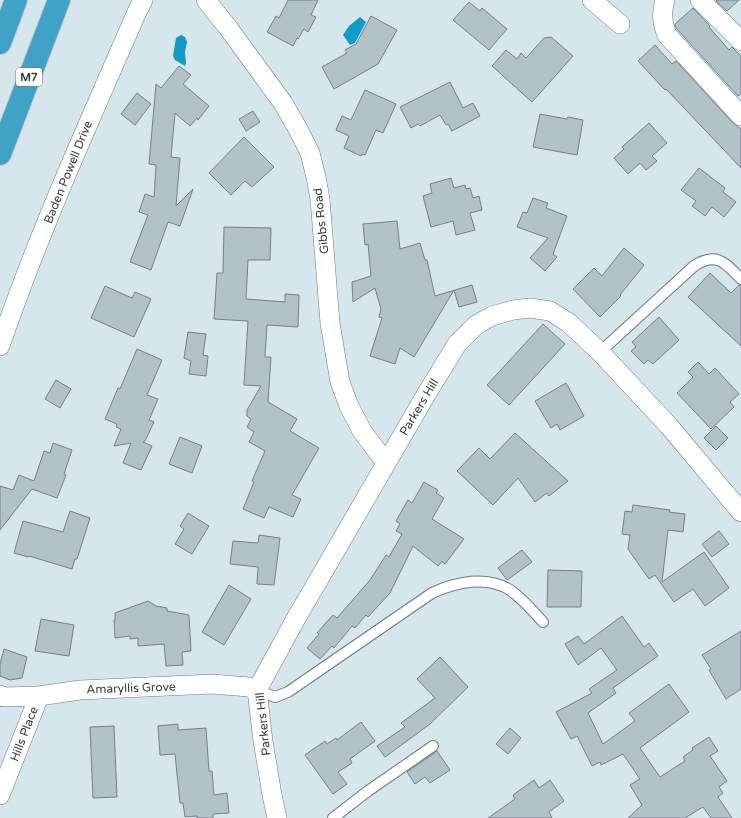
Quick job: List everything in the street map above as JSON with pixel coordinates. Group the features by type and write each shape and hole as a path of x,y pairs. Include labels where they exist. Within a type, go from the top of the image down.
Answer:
{"highway":[{"path":"0,43 16,0"},
{"name":"M7","path":"0,154 59,0"}],"street":[{"name":"Baden Powell Drive","path":"0,346 19,292 84,133 143,0"},
{"name":"Gibbs Road","path":"206,0 283,103 310,154 320,198 330,323 340,382 349,406 362,431 386,463"},
{"path":"592,0 620,24"},
{"path":"665,0 662,17 668,36 741,116"},
{"path":"700,0 741,41"},
{"name":"Parkers Hill","path":"277,818 263,741 257,690 294,622 457,344 476,325 492,316 513,310 530,308 550,311 569,323 600,352 669,426 741,512"},
{"name":"Amaryllis Grove","path":"2,696 39,696 80,690 212,684 250,687 257,690"},
{"name":"Hills Place","path":"0,795 39,696"}],"lane":[{"path":"600,352 694,266 701,262 709,259 722,261 741,279"},
{"path":"257,690 275,697 288,692 432,592 444,587 481,581 488,581 501,585 511,590 543,622"},
{"path":"333,818 368,791 433,746"}],"water":[{"path":"360,17 366,22 355,43 350,45 343,35 349,26"},
{"path":"181,35 185,37 187,42 185,66 175,60 173,56 176,38"}],"building":[{"path":"288,0 318,0 311,15 316,17 308,32 304,29 293,46 267,32 276,16 279,18"},
{"path":"739,0 727,11 716,1"},
{"path":"469,2 480,11 482,8 507,29 489,50 453,20"},
{"path":"693,8 729,50 732,47 741,56 741,94 738,96 676,28 675,24"},
{"path":"371,16 397,30 378,64 334,89 322,67 347,53 345,50 356,44"},
{"path":"551,37 573,56 532,102 492,66 506,50 517,59 521,53 526,58 544,38"},
{"path":"655,45 672,64 676,61 733,123 741,129 741,168 638,61"},
{"path":"179,66 191,75 183,84 209,106 198,120 197,118 190,126 175,113 171,157 180,158 176,206 193,189 180,226 168,222 151,270 130,262 148,215 139,212 145,194 154,197 156,165 149,164 156,84 161,88"},
{"path":"450,82 463,108 473,103 480,116 452,131 440,115 420,126 418,124 411,128 400,107"},
{"path":"365,90 396,104 383,133 376,130 365,155 362,154 361,156 344,148 349,136 336,130 342,116 351,120"},
{"path":"137,93 151,104 135,125 121,114"},
{"path":"253,111 260,122 246,131 239,119"},
{"path":"540,114 567,119 568,117 583,120 577,155 533,147"},
{"path":"649,123 667,143 652,156 657,161 646,170 640,163 628,174 614,158 624,149 622,147"},
{"path":"244,137 274,167 252,187 245,181 231,195 209,173"},
{"path":"699,168 725,188 723,192 736,202 724,217 712,207 705,216 692,206 696,201 681,190"},
{"path":"451,178 454,188 465,185 466,189 470,188 473,198 479,196 482,210 470,213 475,230 456,235 453,221 431,227 423,196 432,193 430,184"},
{"path":"533,198 548,203 546,208 567,216 553,254 557,257 545,271 530,258 548,238 517,227 523,212 527,213"},
{"path":"397,221 400,249 420,243 425,260 427,260 435,296 454,290 414,357 400,348 395,364 370,356 382,318 379,317 381,309 375,288 353,302 352,282 371,276 368,244 365,245 363,224"},
{"path":"224,227 271,228 270,260 248,260 246,299 285,302 285,294 299,295 298,327 267,325 265,357 271,357 268,402 297,419 290,431 319,448 292,495 301,499 293,517 269,507 264,518 243,509 254,482 252,481 265,451 249,442 254,432 247,427 251,419 247,416 247,410 261,386 244,385 248,321 214,319 217,273 223,273"},
{"path":"624,248 644,265 620,295 621,296 600,317 573,289 594,268 602,276"},
{"path":"710,273 731,293 739,285 741,285 741,346 688,297"},
{"path":"472,285 477,302 459,307 454,290"},
{"path":"105,286 132,298 135,292 151,299 134,337 91,318"},
{"path":"659,317 679,340 653,364 648,360 644,364 631,351 636,347 632,342"},
{"path":"543,324 565,344 509,405 487,385"},
{"path":"188,332 206,334 203,355 208,356 206,376 189,374 191,361 184,358"},
{"path":"137,349 162,360 147,395 158,399 149,420 154,422 145,441 143,442 152,446 141,470 123,463 131,443 114,446 121,429 116,427 117,424 105,419"},
{"path":"698,362 709,374 715,368 739,394 730,402 734,407 711,429 677,393 693,377 688,372"},
{"path":"56,380 71,389 60,408 45,399"},
{"path":"566,383 584,416 560,430 557,424 551,428 535,401"},
{"path":"716,426 728,438 716,450 704,438"},
{"path":"515,433 568,481 549,496 547,493 535,502 518,478 493,505 457,471 479,448 490,459"},
{"path":"180,437 202,446 192,473 169,464"},
{"path":"53,443 72,450 64,474 66,475 57,498 32,489 0,530 0,486 13,490 19,475 34,481 44,451 50,453"},
{"path":"424,482 438,490 436,493 444,498 432,519 464,539 445,564 442,561 438,566 413,546 390,593 368,617 366,615 355,628 352,626 334,648 332,646 320,659 307,648 319,634 317,633 333,615 337,618 370,580 386,555 389,557 402,534 396,531 400,524 396,521 408,500 412,503"},
{"path":"633,505 670,510 669,512 685,514 683,532 668,530 662,582 704,552 729,588 705,606 693,589 674,602 655,575 649,579 628,549 630,535 622,534 625,511 632,512"},
{"path":"70,511 90,518 77,559 75,559 72,569 14,553 23,521 63,532"},
{"path":"188,513 209,526 192,554 175,544 184,529 180,526"},
{"path":"719,531 729,544 712,557 702,544"},
{"path":"259,535 280,538 274,585 257,584 258,567 230,564 233,541 258,543"},
{"path":"522,550 532,562 507,580 498,568"},
{"path":"548,570 582,571 581,607 547,607"},
{"path":"229,585 251,599 224,645 202,632"},
{"path":"148,601 156,606 167,608 167,611 189,615 191,651 182,652 183,665 166,666 164,644 138,646 138,638 130,639 130,636 115,638 115,613"},
{"path":"622,616 644,647 649,643 658,656 613,688 616,693 588,713 603,744 635,721 629,713 669,684 689,712 640,748 660,777 685,761 683,757 693,750 692,748 709,737 718,751 710,756 727,781 719,787 723,793 718,797 732,818 711,818 703,807 685,818 628,818 642,805 630,785 640,779 623,754 601,765 600,762 592,766 577,736 571,739 556,712 592,693 589,689 617,670 601,648 578,665 565,644 578,636 584,644"},
{"path":"41,619 74,625 69,656 35,651"},
{"path":"741,631 741,689 726,699 702,655"},
{"path":"4,649 27,657 22,678 10,680 0,676 0,664"},
{"path":"440,657 468,687 430,724 385,757 377,746 405,727 401,723 435,698 417,679"},
{"path":"361,722 375,741 350,759 352,763 338,772 347,784 333,794 305,755 325,741 327,744 336,738 337,740"},
{"path":"178,724 178,730 206,728 209,771 212,771 214,795 227,793 229,813 213,814 213,818 197,818 197,816 185,817 183,803 180,803 175,754 160,755 158,726"},
{"path":"114,726 117,797 93,798 90,727"},
{"path":"510,728 521,738 508,754 496,744"},
{"path":"437,751 450,770 430,783 425,777 415,784 407,772"},
{"path":"534,780 539,788 550,780 564,801 549,812 552,818 488,818 515,799 513,795"}]}
